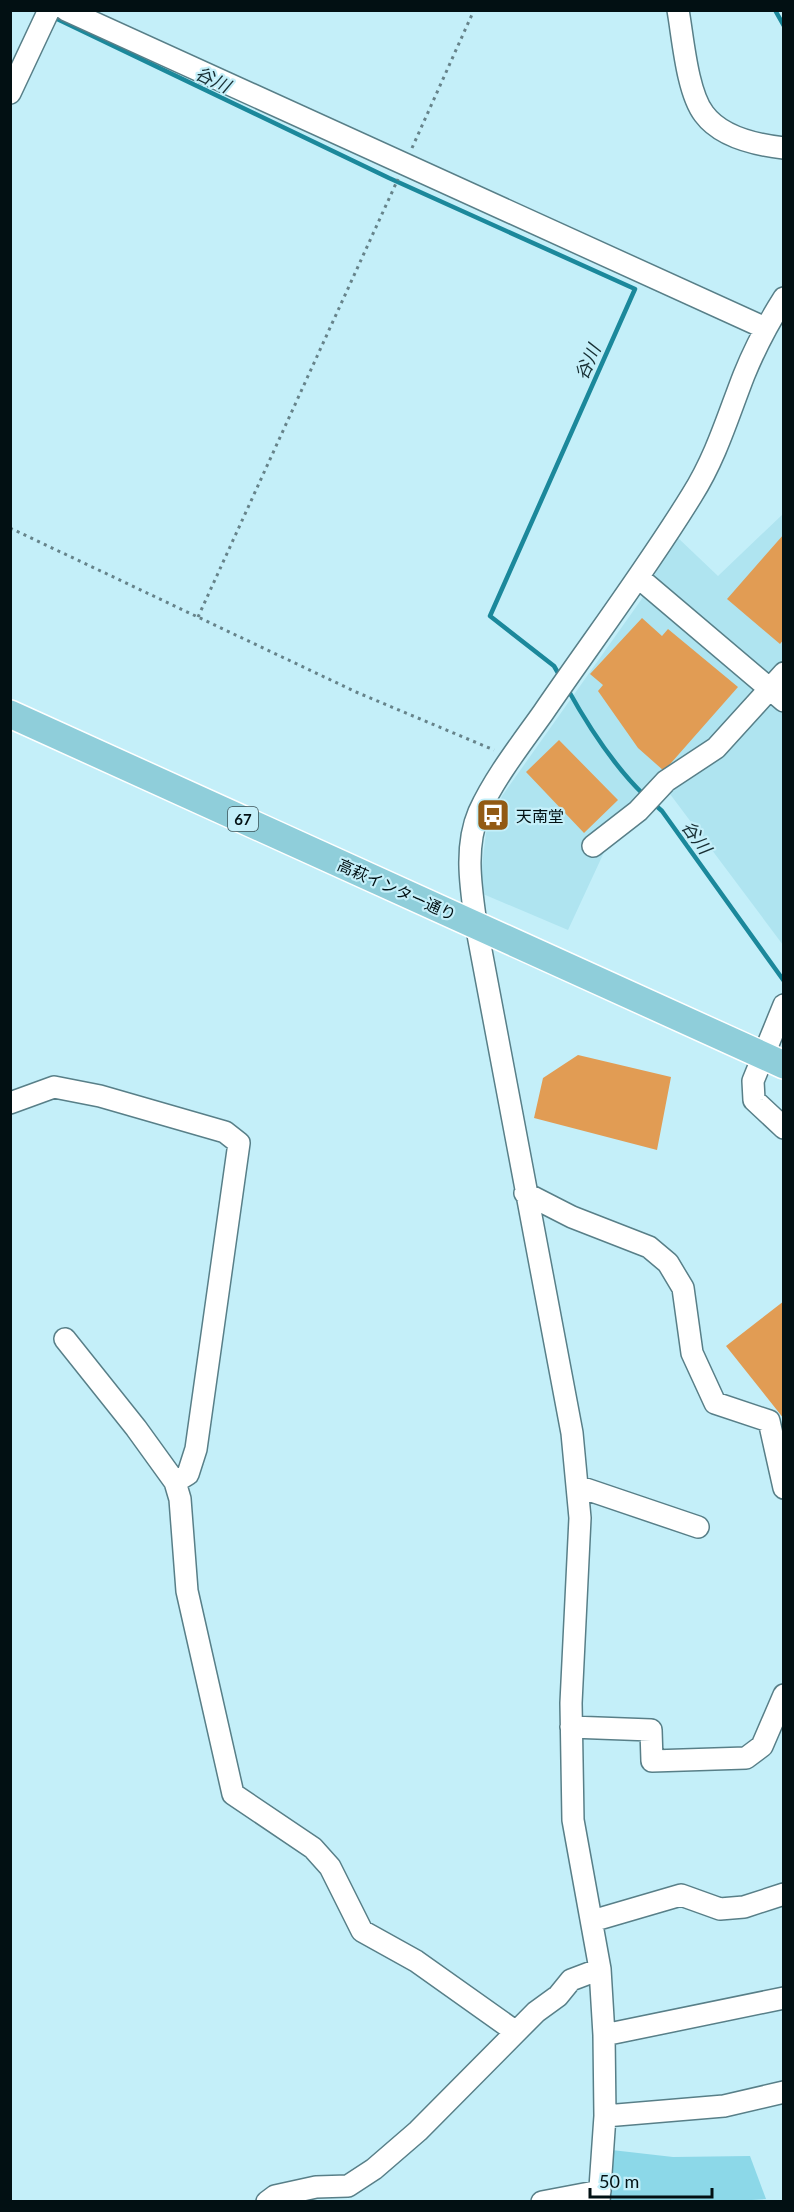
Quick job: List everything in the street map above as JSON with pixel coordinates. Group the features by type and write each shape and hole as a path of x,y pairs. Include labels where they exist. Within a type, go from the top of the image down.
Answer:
{"main road":[{"name":"高萩インター通り","path":"10,714 773,1060"}],"street":[{"path":"10,93 49,10"},
{"path":"66,10 765,328"},
{"path":"678,10 692,90 704,114 721,129 748,141 763,146 783,148"},
{"path":"542,2202 600,2196 605,2116 600,1969 573,1820 570,1703 580,1518 572,1433 476,924 470,853 479,812 512,757 639,578 710,465 745,373 765,328 783,298"},
{"path":"639,578 777,695"},
{"path":"594,846 638,811 666,781 716,748 777,695 783,673"},
{"path":"783,1005 773,1060 753,1081 754,1100 783,1128"},
{"path":"10,1103 54,1087 100,1096 225,1132 239,1143 196,1449 188,1474 175,1482"},
{"path":"525,1193 572,1217 649,1247 668,1263 682,1288 692,1353 715,1403 769,1421 783,1488"},
{"path":"66,1339 175,1482 180,1499 188,1591 232,1794 313,1848 330,1867 362,1930 416,1961 516,2032"},
{"path":"577,1486 698,1527"},
{"path":"571,1726 651,1730 652,1761 746,1758 762,1746 783,1695"},
{"path":"592,1921 681,1894 720,1909 744,1907 783,1894"},
{"path":"267,2202 275,2196 316,2187 348,2186 374,2169 418,2131 536,2012 558,1996 571,1980 600,1969"},
{"path":"604,2035 783,1998"},
{"path":"605,2116 724,2106 783,2092"}],"path":[{"path":"198,617 474,10"},
{"path":"10,528 356,692 512,757"}],"shaded area":[{"path":"783,514 783,945 667,790 606,848 568,930 483,894 481,874 486,833 502,796 641,600 676,536 718,576"},
{"path":"603,2149 673,2157 750,2156 766,2199 719,2202 599,2202"}],"building":[{"path":"784,534 784,639 780,644 727,599"},
{"path":"642,618 662,636 668,629 738,687 664,771 638,748 598,691 603,685 590,674"},
{"path":"559,740 618,800 584,833 526,772"},
{"path":"578,1055 671,1077 657,1150 534,1118 543,1078"},
{"path":"784,1301 784,1419 726,1346"}],"waterway":[{"path":"775,10 784,26"},
{"name":"谷川","path":"53,17 389,178 635,289 490,616 554,666 561,678"},
{"name":"谷川","path":"567,688 602,744 644,795"},
{"name":"谷川","path":"653,803 662,811 784,981"}],"place":[{"name":"天南堂","path":"493,815"}]}
